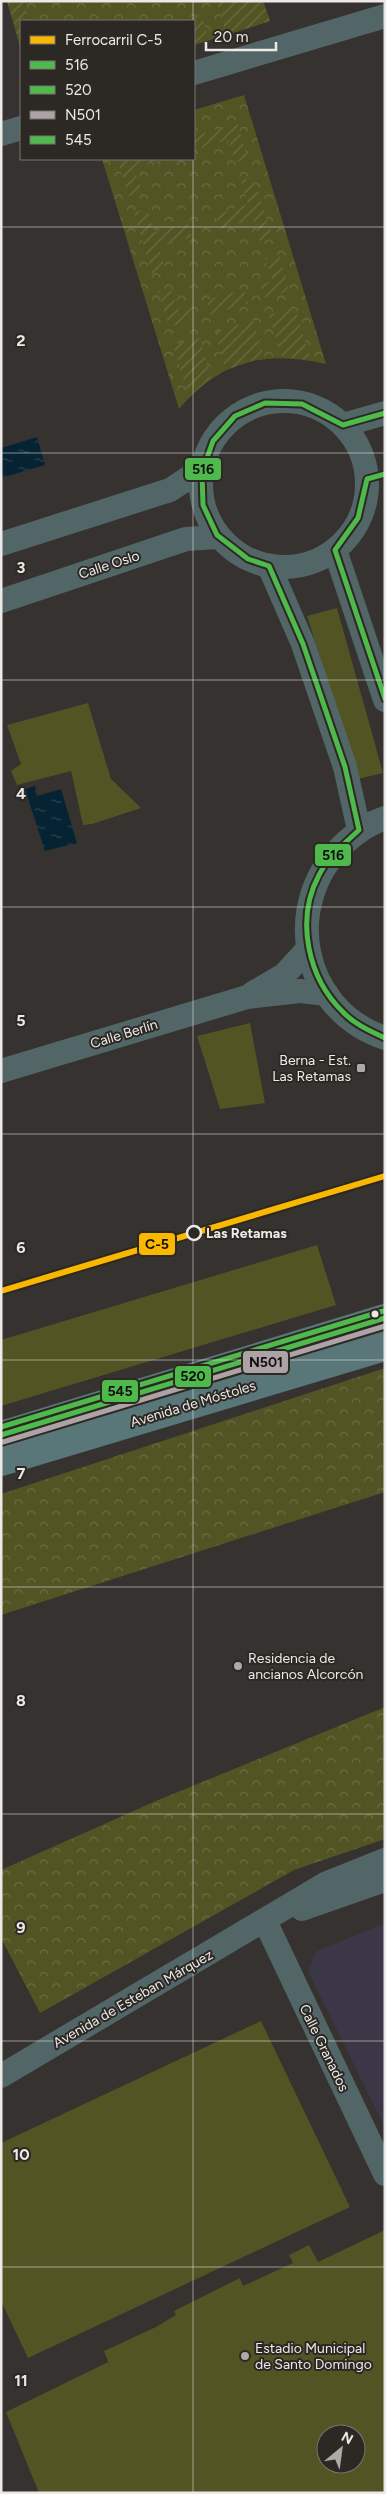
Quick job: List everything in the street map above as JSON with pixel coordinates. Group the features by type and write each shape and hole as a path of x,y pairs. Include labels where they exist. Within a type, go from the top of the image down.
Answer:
{"main road":[{"name":"Avenida de Móstoles","path":"1,1435 385,1318"},
{"name":"Avenida de Móstoles","path":"1,1462 385,1347"}],"street":[{"path":"195,73 385,16"},
{"path":"1,134 20,128"},
{"path":"283,400 305,403 325,412 343,425 376,477 354,530 335,550 315,562 293,567 269,566 248,559 218,537 205,511 200,490 202,469 211,442 224,425 242,412 262,404 283,400"},
{"path":"343,425 385,413"},
{"path":"1,544 170,490 202,469"},
{"name":"Calle Oslo","path":"1,601 186,539 218,537"},
{"path":"335,550 385,700"},
{"path":"269,566 303,644 342,758 359,830"},
{"path":"385,818 359,830 332,854 314,885 307,915 308,950 315,976 327,994 349,1019 385,1038"},
{"name":"Calle Berlín","path":"247,997 284,975 308,950"},
{"name":"Calle Berlín","path":"1,1071 247,997 300,991 327,994"},
{"name":"Avenida de Esteban Márquez","path":"1,2076 325,1884 385,1860"},
{"name":"Avenida de Esteban Márquez","path":"265,1921 385,1880"},
{"name":"Calle Granados","path":"265,1921 385,2174"}],"shaded area":[{"path":"385,1923 385,2128 308,1971 315,1952"}],"green space":[{"path":"7,1 263,1 270,21 195,45 195,20 20,20 20,46"},
{"path":"7,1 22,1 28,17 32,20 20,20 20,46"},
{"path":"216,1 263,1 270,21 227,35"},
{"path":"201,14 209,40 195,45 195,20 180,20"},
{"path":"244,95 326,364 283,358 245,363 211,379 179,409 102,160 195,160 195,110"},
{"path":"237,123 248,159 235,163 228,140 195,150 195,136"},
{"path":"117,160 162,160 134,168 142,192 129,196"},
{"path":"253,176 273,238 260,242 253,219 220,229 215,215 248,204 241,181"},
{"path":"147,209 154,232 187,223 192,237 158,247 166,270 152,274 134,212"},
{"path":"279,255 289,291 265,298 260,284 273,281 265,259"},
{"path":"171,288 177,310 189,306 193,320 169,327 158,291"},
{"path":"244,289 248,303 210,315 207,300"},
{"path":"295,308 311,360 282,357 269,315"},
{"path":"253,320 264,357 226,370 215,332"},
{"path":"199,337 211,378 189,397 173,345"},
{"path":"337,608 383,773 358,779 307,616"},
{"path":"88,703 111,779 141,808 92,824 83,825 71,771 17,785 11,771 21,764 7,725"},
{"path":"250,1023 265,1103 220,1109 197,1036"},
{"path":"317,1245 336,1305 1,1406 1,1340"},
{"path":"385,1368 385,1492 1,1615 1,1494"},
{"path":"385,1707 385,1839 294,1870 40,2013 1,1938 1,1870 156,1801"},
{"path":"261,2021 350,2207 28,2358 1,2301 1,2143"},
{"name":"Estadio Municipal de Santo Domingo","path":"385,2230 385,2493 39,2493 6,2412 108,2362 104,2351 156,2327 176,2315 174,2311 240,2278 243,2286 293,2263 289,2255 309,2245 318,2262"}],"water":[{"path":"37,437 45,465 1,478 1,448"},
{"path":"35,786 37,796 61,789 77,843 45,851 25,789"}],"rail line":[{"name":"C-5","path":"1,1291 385,1176"}],"transit line":[{"name":"516","path":"385,413 343,425 302,404 265,403 235,416 213,441 202,472 203,505 217,535 248,559 269,566 303,644 345,767 359,830 327,862 312,892 307,929 309,948 314,966 321,983 343,1012 357,1024 385,1038"},
{"name":"516","path":"385,474 367,479 358,518 335,550 385,699"},
{"name":"545","path":"1,1427 383,1311"},
{"name":"520","path":"1,1435 385,1318"},
{"name":"N501","path":"3,1442 385,1326"}],"place":[{"name":"Berna - Est. Las Retamas","path":"361,1068"},
{"name":"Las Retamas","path":"194,1233"},
{"name":"Residencia de ancianos Alcorcón","path":"238,1666"},
{"name":"Estadio Municipal de Santo Domingo","path":"245,2356"}]}
